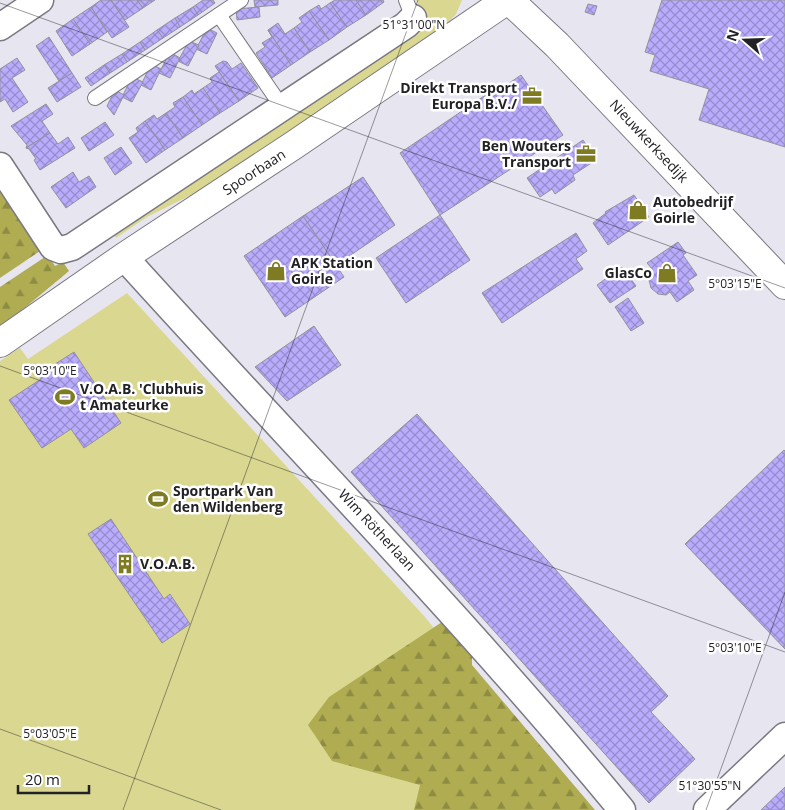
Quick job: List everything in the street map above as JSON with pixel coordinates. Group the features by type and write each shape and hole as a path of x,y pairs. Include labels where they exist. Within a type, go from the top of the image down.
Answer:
{"street":[{"path":"0,27 40,0"},
{"name":"Spoorbaan","path":"0,343 124,257 294,146 508,0"},
{"name":"Nieuwkerksedijk","path":"508,0 557,45 785,285"},
{"path":"0,166 53,247 61,250 72,247 406,25 410,9"},
{"name":"Wim Rötherlaan","path":"124,257 434,591 545,716 622,810"},
{"path":"707,810 785,736"}],"lane":[{"path":"95,98 241,0"},
{"path":"219,15 282,107"}],"shaded area":[{"path":"416,0 462,0 456,14 449,22 215,183 147,217 116,238 111,230 423,11"},
{"name":"Sportpark Van den Wildenberg","path":"127,293 425,617 581,810 0,810 0,361 20,348 28,359"}],"green space":[{"path":"0,182 43,249 0,278"},
{"path":"48,255 55,266 63,262 69,271 21,311 0,325 0,287"},
{"path":"442,622 472,655 472,665 595,810 414,810 420,785 332,761 308,725 329,697"}],"building":[{"path":"101,0 111,0 129,27 112,38 91,7"},
{"path":"111,0 137,0 143,8 125,20"},
{"path":"137,0 155,0 143,8"},
{"path":"203,0 213,0 215,3 198,15 193,7"},
{"path":"254,0 278,0 278,5 255,7"},
{"path":"335,0 356,0 366,15 347,27 330,3"},
{"path":"356,0 383,0 384,2 366,15"},
{"path":"662,0 785,0 785,147 699,120 709,89 650,71 655,55 645,52"},
{"path":"330,3 347,27 329,40 309,11 319,5 321,9"},
{"path":"588,4 597,6 594,15 585,12"},
{"path":"91,7 107,32 90,44 73,19"},
{"path":"193,7 198,15 180,27 175,18"},
{"path":"259,7 260,17 237,20 236,9"},
{"path":"309,11 329,40 310,52 294,28 302,22 299,18"},
{"path":"175,18 180,27 163,38 157,30"},
{"path":"73,19 90,44 72,56 56,31"},
{"path":"278,23 285,34 294,28 310,52 291,65 268,30"},
{"path":"207,28 217,33 207,54 196,49"},
{"path":"157,30 163,38 145,50 140,42"},
{"path":"268,30 291,65 272,78 256,53 265,47 262,43 272,37"},
{"path":"49,37 72,73 59,81 36,46"},
{"path":"189,41 199,45 188,66 178,61"},
{"path":"140,42 145,50 127,62 122,54"},
{"path":"170,52 180,58 170,78 159,73"},
{"path":"122,54 127,62 110,73 104,65"},
{"path":"17,58 25,70 12,78 28,102 13,112 5,99 0,102 0,69"},
{"path":"223,61 227,62 232,69 241,63 258,88 239,101 215,66"},
{"path":"151,64 161,69 151,90 141,85"},
{"path":"104,65 110,73 91,86 85,78"},
{"path":"219,72 239,101 220,113 203,88 212,82 210,78"},
{"path":"72,73 81,87 57,102 48,88"},
{"path":"521,75 563,135 440,215 400,153 496,88 498,91"},
{"path":"132,77 143,82 132,102 122,97"},
{"path":"203,88 220,113 202,125 183,97 192,90 194,94"},
{"path":"115,90 124,95 114,115 107,106"},
{"path":"183,97 202,125 183,138 166,113 175,107 173,103"},
{"path":"46,104 53,114 42,121 50,133 26,148 27,145 11,126"},
{"path":"166,113 183,138 165,150 145,121 154,115 157,119"},
{"path":"145,121 165,150 146,163 129,138 138,132 136,128"},
{"path":"105,122 114,135 89,151 81,138"},
{"path":"50,133 58,144 68,137 75,148 40,170 34,160 36,159 29,149 26,148"},
{"path":"583,140 596,160 573,175 575,180 555,194 552,189 540,197 527,178"},
{"path":"121,147 132,163 115,175 104,158"},
{"path":"73,172 79,182 89,176 96,187 66,208 51,187"},
{"path":"363,177 395,225 336,265 303,216"},
{"path":"634,195 649,217 608,245 593,223 605,212"},
{"path":"440,215 470,260 406,303 376,258"},
{"path":"303,216 344,277 285,317 244,256"},
{"path":"576,233 587,251 576,259 583,269 502,323 482,293"},
{"path":"678,242 686,253 683,255 697,275 688,281 694,290 677,302 670,292 666,295 658,294 651,288 649,280 650,272 653,270 647,263"},
{"path":"622,267 636,286 610,303 597,285"},
{"path":"628,298 644,323 631,331 615,307"},
{"path":"314,326 341,365 287,401 255,367"},
{"path":"74,352 121,423 84,448 71,429 42,448 9,400 41,379 38,375"},
{"path":"417,414 668,696 651,712 695,759 649,803 351,472"},
{"path":"785,451 785,649 685,544"},
{"name":"V.O.A.B.","path":"111,519 164,599 170,594 190,624 162,643 88,534"},
{"path":"785,787 785,810 761,810"}],"place":[{"name":"Direkt Transport Europa B.V./","path":"532,96"},
{"name":"Ben Wouters Transport","path":"586,154"},
{"name":"Autobedrijf Goirle","path":"638,210"},
{"name":"APK Station Goirle","path":"276,271"},
{"name":"GlasCo","path":"667,273"},
{"name":"V.O.A.B. 'Clubhuis t Amateurke","path":"65,397"},
{"name":"Sportpark Van den Wildenberg","path":"158,499"},
{"name":"V.O.A.B.","path":"125,564"}]}
